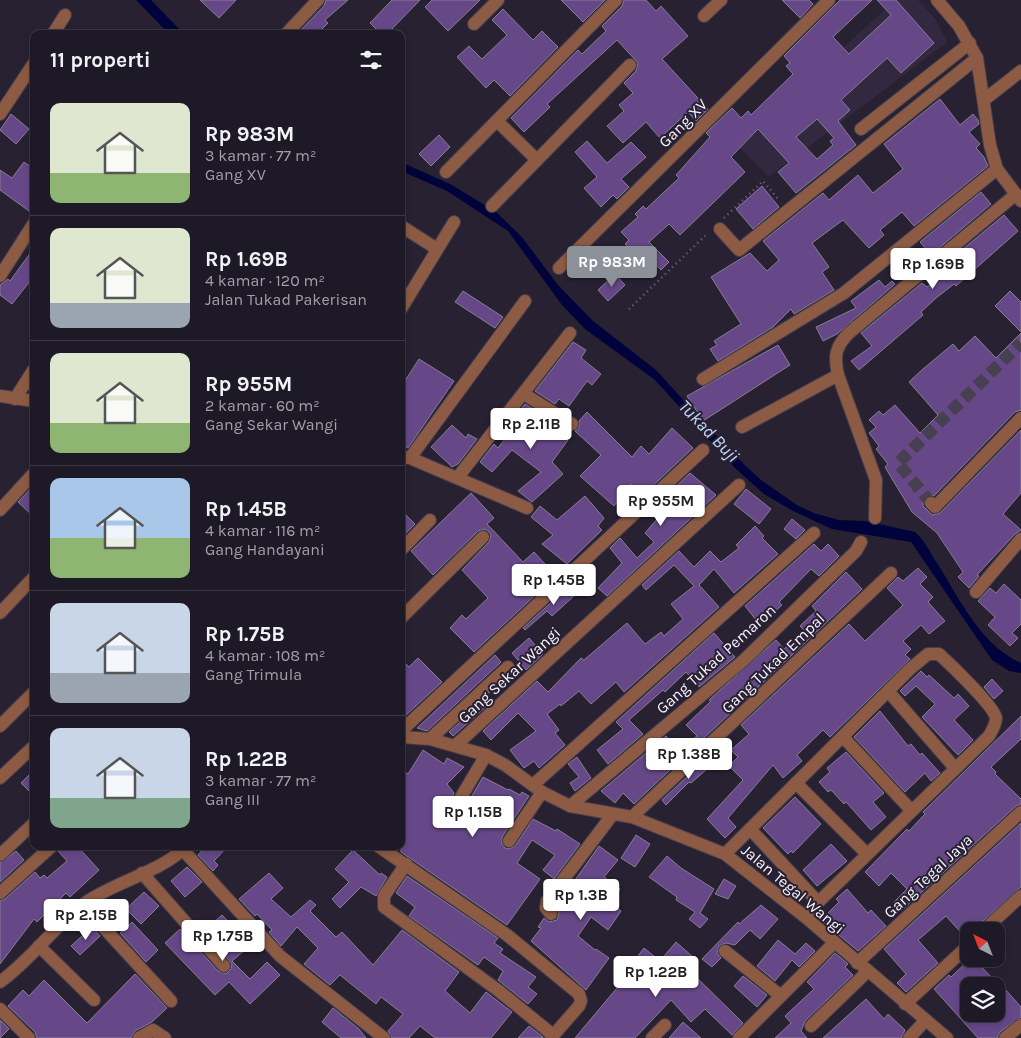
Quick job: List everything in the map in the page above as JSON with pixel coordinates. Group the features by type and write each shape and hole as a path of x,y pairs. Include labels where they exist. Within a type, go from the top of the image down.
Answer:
{"street":[{"path":"290,30 318,0"},
{"path":"474,24 498,0"},
{"path":"446,172 616,0"},
{"path":"704,16 720,0"},
{"name":"Gang XV","path":"559,268 829,0"},
{"path":"875,518 876,480 834,359 843,339 1018,198 997,169 990,145 977,58 970,43 937,0"},
{"path":"56,30 65,16"},
{"path":"861,129 970,43"},
{"path":"720,229 739,250 977,58"},
{"path":"492,206 630,66"},
{"path":"0,114 30,69"},
{"path":"984,100 1021,71"},
{"path":"497,121 537,160"},
{"path":"703,379 844,293 997,169"},
{"path":"405,302 454,222"},
{"path":"0,276 30,229"},
{"path":"405,229 437,249"},
{"path":"525,301 406,457 458,477 527,508"},
{"path":"458,477 570,332"},
{"path":"4,398 30,374"},
{"path":"742,427 838,375"},
{"path":"524,394 572,424"},
{"path":"4,398 30,401"},
{"path":"931,503 935,507 1021,418"},
{"path":"405,727 703,450"},
{"path":"0,510 30,477"},
{"name":"Gang Sekar Wangi","path":"456,745 738,486"},
{"path":"405,546 430,520"},
{"path":"509,841 537,788 814,533"},
{"path":"405,614 482,538"},
{"path":"976,592 1021,539"},
{"name":"Gang Tukad Pemaron","path":"570,806 744,660 858,547"},
{"name":"Gang Tukad Empal","path":"632,818 891,573"},
{"path":"0,613 30,581"},
{"path":"725,854 920,660 928,654 934,653 946,661 976,691 993,712 996,719 994,728 989,736 804,916"},
{"path":"430,739 508,667"},
{"path":"888,691 956,768"},
{"path":"0,726 30,696"},
{"name":"Jalan Tegal Wangi","path":"405,737 430,739 486,755 537,788 570,806 632,818 725,854 804,916 834,944 947,1038"},
{"path":"843,737 912,810"},
{"path":"0,778 30,750"},
{"path":"457,804 486,755"},
{"path":"796,783 867,854"},
{"name":"Gang Tegal Jaya","path":"857,963 1021,812"},
{"path":"551,914 546,908 547,900 613,814"},
{"path":"0,855 30,827"},
{"path":"750,829 818,902"},
{"path":"0,893 48,850"},
{"path":"0,982 83,905 122,882 142,874 181,850"},
{"path":"186,850 280,956 384,1038"},
{"path":"384,850 406,864 506,935 567,983 580,997 579,1006 552,1037 500,991 384,907 384,896 406,864"},
{"path":"142,874 224,966"},
{"path":"993,922 1021,896"},
{"path":"83,905 171,1001"},
{"path":"739,1038 834,944"},
{"path":"39,946 94,1000"},
{"path":"725,950 781,996"},
{"path":"905,1004 960,953"},
{"path":"811,1026 867,972"},
{"path":"0,1009 29,1038"},
{"path":"909,1038 926,1020"},
{"path":"652,1038 665,1025"},
{"path":"1005,1038 1021,1025"},
{"path":"138,1038 153,1030 165,1038"}],"shaded area":[{"path":"895,0 918,0 936,20 947,42 769,177 737,145"}],"water":[{"path":"136,0 151,0 180,30 165,30"},
{"name":"Tukad Buji","path":"405,164 452,185 496,212 521,236 558,285 593,321 656,370 733,454 761,480 797,505 814,513 839,520 865,521 915,532 925,544 970,617 993,644 1006,655 1021,663 1021,673 1009,671 992,660 911,542 832,529 793,511 764,494 735,468 655,380 585,329 562,305 508,231 447,191 405,173"}],"building":[{"path":"200,0 236,0 219,18"},
{"path":"326,0 348,0 325,20 328,23 321,30 301,30 324,6"},
{"path":"392,0 420,0 391,30 377,30 370,23"},
{"path":"432,0 480,0 448,31 425,7"},
{"path":"561,0 605,0 583,22"},
{"path":"624,0 646,0 656,11 661,6 688,36 662,59 708,109 696,121 688,112 660,138 646,122 623,143 607,126 624,111 619,105 633,93 624,83 636,71 638,63 617,40 547,104 550,107 524,132 511,118 578,50 582,54 606,31 602,26 622,6"},
{"path":"782,0 809,0 813,4 800,18"},
{"path":"840,0 872,0 833,37 849,54 891,15 877,0 896,0 934,43 901,73 887,58 841,100 850,110 838,121 856,145 796,193 778,172 789,163 758,129 731,157 745,172 680,235 669,224 649,242 669,262 661,270 640,248 635,253 625,244 629,240 621,232 638,217 635,214 643,206 646,209 679,178 676,175 710,137 706,133 732,108 741,118 748,111 751,115 793,74 786,66 790,63 784,56","holes":["817,119 834,138 830,141 833,145 817,159 796,137"]},
{"path":"503,9 533,40 542,31 558,47 510,96 494,80 486,88 457,57 469,46 482,59 507,35 492,20"},
{"path":"940,99 960,125 973,114 978,120 979,124 969,132 980,144 976,148 984,157 988,166 914,226 902,212 880,230 884,235 869,248 843,220 812,243 829,267 822,272 834,290 794,314 791,309 773,327 718,361 710,349 717,345 714,341 741,324 711,277 750,253 767,271 779,260 763,241 823,193 829,200 858,175 873,193 903,169 884,144"},
{"path":"11,114 29,129 16,144 0,130"},
{"path":"439,135 450,147 431,166 419,154"},
{"path":"587,141 607,163 631,142 646,157 621,179 629,187 617,199 613,195 601,207 584,188 597,177 575,152"},
{"path":"24,162 30,166 29,211 0,190 0,170 12,178"},
{"path":"762,186 779,207 753,229 736,209"},
{"path":"981,192 991,204 931,255 920,242"},
{"path":"1004,215 1018,231 956,286 954,284 936,298 921,312 923,315 859,370 851,361 872,346 861,333 922,283 927,287 944,273 940,268"},
{"path":"30,254 30,281 12,304 0,295 0,285 8,279 10,281"},
{"path":"615,274 625,285 608,301 598,290"},
{"path":"879,280 885,287 892,281 895,284 837,334 823,341 816,327 856,308 851,301"},
{"path":"463,291 503,317 495,328 455,302"},
{"path":"1010,291 1021,302 1021,332 995,306"},
{"path":"1021,333 1021,410 1015,412 934,496 928,495 923,501 923,506 930,513 933,515 940,513 1021,430 1021,493 1003,514 1021,530 977,575 979,576 969,588 958,577 963,572 937,533 912,512 885,467 888,464 876,449 879,446 869,433 876,427 869,420 879,411 883,415 895,405 920,433 938,415 909,382 953,344 959,351 975,336 996,358"},
{"path":"573,342 586,350 581,358 601,374 592,385 587,381 569,406 559,399 555,404 535,391"},
{"path":"778,345 790,365 703,421 687,396"},
{"path":"419,359 454,381 408,448 405,446 405,381"},
{"path":"525,404 545,417 541,422 568,440 552,462 563,474 532,502 518,491 541,472 512,450 492,472 480,462 494,444 498,448 515,426 511,423"},
{"path":"587,412 632,457 641,446 649,454 672,428 693,448 643,495 631,484 614,506 580,476 601,455 575,431 579,428 579,421"},
{"path":"452,425 466,438 468,434 477,439 458,464 452,467 431,447"},
{"path":"690,473 716,495 607,596 598,588 622,563 610,548 620,538 637,558 654,542 645,533 658,518 651,510"},
{"path":"30,489 30,513 18,502"},
{"path":"746,489 771,509 759,524 734,504"},
{"path":"471,493 494,518 487,524 523,562 534,552 556,576 474,652 450,628 462,615 466,619 488,598 462,570 489,542 491,535 485,529 478,531 433,575 411,551"},
{"path":"585,496 604,518 598,526 602,530 567,564 542,544 553,535 531,517 540,506 557,520"},
{"path":"405,514 415,524 405,534"},
{"path":"792,519 805,530 796,539 784,529"},
{"path":"755,526 764,536 762,538 778,554 734,593 714,569 699,585 719,607 624,692 616,682 591,704 579,691 561,706 560,704 547,714 559,730 555,733 565,745 539,768 534,761 524,768 510,750 536,731 518,713 491,740 483,731 537,681 548,692 581,658 584,660 627,623 645,644 661,632 664,636 683,619 671,604 694,586 674,565 646,590 642,585 679,551 694,567 710,551 721,562 739,548 736,545"},
{"path":"814,544 821,551 828,544 839,556 819,576 811,569 779,602 782,605 760,625 745,606"},
{"path":"918,568 927,577 920,584 933,597 928,602 945,621 929,634 921,625 903,641 911,649 905,655 910,659 830,737 823,730 797,755 802,761 783,778 773,765 728,818 736,827 725,838 707,819 743,780 729,766 738,757 731,750 749,734 741,725 849,624 865,641 903,605 887,588 898,577 903,581"},
{"path":"846,572 862,589 634,804 623,793 615,803 601,791 666,736 680,750 697,736 686,725 711,701 709,700 776,640 784,649 805,631 800,626 816,611 812,606"},
{"path":"1004,584 1021,600 1021,624 1012,633 1018,638 1010,646 988,625 995,617 978,601 990,588 996,593"},
{"path":"567,588 574,596 552,616 547,611 525,630 523,628"},
{"path":"714,633 735,657 699,687 686,672 665,692 663,690 629,720 643,734 608,764 597,750 623,729 616,722"},
{"path":"529,638 543,654 526,670 512,653"},
{"path":"495,655 501,662 427,731 417,728"},
{"path":"418,658 442,682 405,716 405,663 409,667"},
{"path":"921,671 927,677 929,675 954,698 958,694 969,706 954,720 973,740 958,755 922,717 935,704 916,686 905,696 900,691"},
{"path":"992,679 1003,691 994,699 984,687"},
{"path":"485,700 489,704 453,736 449,732"},
{"path":"880,711 908,746 911,744 920,755 922,753 940,773 931,781 925,773 905,792 854,737"},
{"path":"1021,716 1021,739 991,767 996,772 995,774 1021,799 1021,804 1016,806 901,911 893,903 907,889 891,873 879,886 865,872 907,829 909,831 925,814 923,812"},
{"path":"423,750 444,764 447,758 464,767 447,784 454,793 449,803 453,811 464,809 483,777 520,795 522,792 529,796 502,837 502,844 505,848 509,849 515,846 533,819 556,831 557,829 580,844 554,879 543,870 555,855 532,840 517,863 540,879 507,925 401,852 401,850 405,850 405,772 408,774"},
{"path":"846,752 884,793 873,802 886,817 871,830 846,802 844,804 831,790 828,792 819,782 830,772 827,768"},
{"path":"577,757 591,778 575,791 570,783 579,777 568,764"},
{"path":"707,758 713,764 691,783 689,782 666,805 662,800"},
{"path":"30,774 30,792 21,783"},
{"path":"795,797 821,824 793,853 791,851 788,854 763,828"},
{"path":"1021,823 1021,887 982,922 960,922 960,931 946,916 918,940 938,963 906,992 897,983 906,974 884,949"},
{"path":"636,835 650,844 635,867 621,858"},
{"path":"831,844 847,861 817,886 803,870"},
{"path":"599,846 618,860 604,877 620,889 611,903 621,911 608,930 591,917 578,936 595,950 609,958 586,990 531,941 541,928 538,927 544,918 549,922 557,920 559,913 556,907"},
{"path":"81,850 99,870 70,897 66,893 37,922 34,919 0,964 0,901 5,899 35,872 40,878 44,875 47,878 67,861 58,851"},
{"path":"202,850 224,850 214,861 218,865 213,871 198,855"},
{"path":"353,850 380,875 381,873 387,877 376,896 361,887 340,908 332,899 349,882 335,869"},
{"path":"16,851 24,860 0,882 0,863"},
{"path":"667,856 681,868 714,889 700,913 708,919 700,928 689,919 695,912 676,900 677,897 649,877"},
{"path":"187,867 202,882 185,897 171,881"},
{"path":"269,873 283,888 271,899 291,917 310,900 316,905 310,911 336,937 342,932 373,965 402,930 459,972 445,991 470,1013 486,992 512,1012 491,1038 435,1038 420,1026 409,1038 392,1038 388,1031 403,1014 381,997 376,1004 340,975 330,985 304,964 318,948 297,927 281,946 269,932 272,930 239,899"},
{"path":"407,876 498,938 494,943 503,949 500,953 536,977 528,987 537,994 528,1004 498,980 503,971 484,957 478,965 409,916 415,907 396,893"},
{"path":"724,879 736,886 728,899 715,894"},
{"path":"847,889 868,913 871,910 886,926 858,951 821,920 839,902 836,899"},
{"path":"144,892 159,906 141,924 126,909"},
{"path":"761,905 778,919 760,939 750,930 735,945 726,943 719,946 717,953 721,958 712,967 702,959 738,922 739,924"},
{"path":"222,915 251,945 232,961 250,979 267,962 280,975 250,1004 229,982 215,995 165,943 180,929 218,971 226,974 231,969 232,964 209,936 218,927 214,922"},
{"path":"132,922 158,950 146,962 120,933"},
{"path":"92,927 100,936 80,955 71,946"},
{"path":"778,940 795,954 806,943 815,951 799,967 792,960 775,981 757,966"},
{"path":"676,942 693,957 685,971 687,973 690,971 743,1023 732,1035 705,1009 691,1022 671,1000 635,1038 575,1038 637,964 634,961 644,948 660,961"},
{"path":"835,953 848,964 845,967 853,975 805,1021 801,1031 807,1038 775,1038 791,1023 785,1016 814,989 807,982"},
{"path":"960,968 983,968 991,977 960,977 960,1018 934,989 949,975 951,977"},
{"path":"135,974 167,1008 152,1022 135,1031 131,1038 37,1038 35,1032 8,1006 23,990 29,996 44,980 87,1023"},
{"path":"743,976 767,995 757,1007 734,986"},
{"path":"1005,989 1021,1007 1021,1017 1000,1032 997,1038 978,1038 964,1022 1005,1022"},
{"path":"866,999 884,1019 888,1014 905,1030 901,1038 823,1038"},
{"path":"333,1008 359,1029 366,1038 341,1038 322,1022"},
{"path":"0,1020 9,1029 0,1038"},
{"path":"683,1022 701,1038 669,1038"},
{"path":"529,1026 543,1037 543,1038 518,1038"}],"tunnel":[{"path":"931,503 898,463 1021,343"}]}
